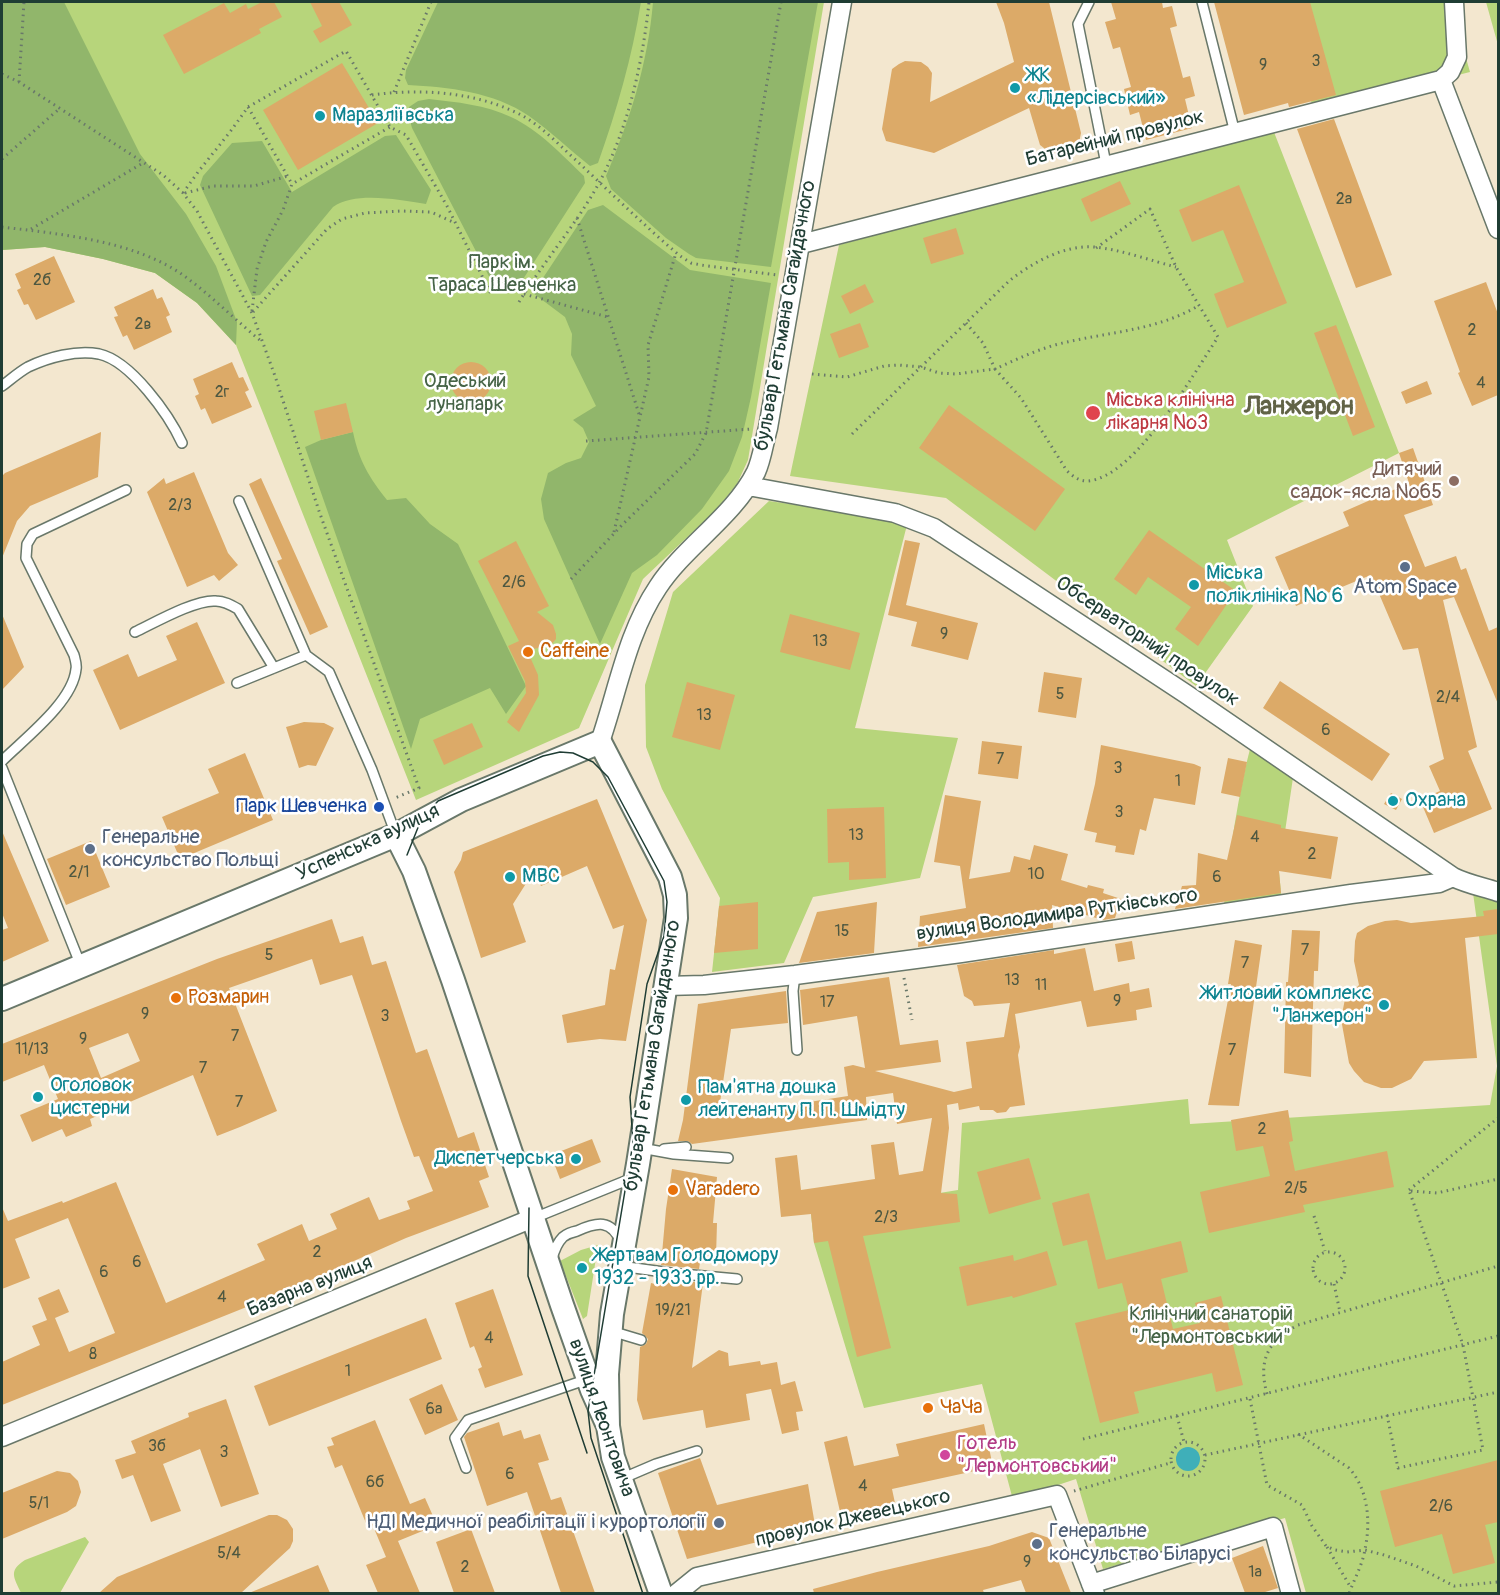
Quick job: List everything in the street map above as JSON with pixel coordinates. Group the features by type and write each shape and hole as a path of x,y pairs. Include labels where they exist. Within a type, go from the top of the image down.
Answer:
{"street":[{"name":"бульвар Гетьмана Сагайдачного","path":"608,1426 607,1374 611,1323 634,1177 646,1149 665,986 676,918 673,886 651,838 600,742 636,626 646,606 673,566 726,512 748,486 756,471 768,428 842,2"},
{"path":"1454,2 1457,57 1450,72 1441,80 1498,229"},
{"name":"Батарейний провулок","path":"801,244 1441,80"},
{"name":"Обсерваторний провулок","path":"748,486 895,513 934,528 1186,694 1453,877 1498,892"},
{"name":"Успенська вулиця","path":"2,999 396,835 461,800 600,742"},
{"name":"вулиця Леонтовича","path":"396,835 407,855 453,980 549,1266 588,1378 608,1426 613,1457 661,1593"},
{"name":"вулиця Володимира Рутківського","path":"665,986 704,985 795,975 984,949 1439,883 1453,877"},
{"name":"Базарна вулиця","path":"2,1437 531,1213"},
{"path":"570,1326 582,1333 593,1333 611,1323"},
{"path":"1057,1495 1093,1589 1273,1527 1291,1593"},
{"name":"провулок Джевецького","path":"675,1593 697,1577 1057,1495"}],"lane":[{"path":"1089,2 1078,24 1106,164"},
{"path":"1202,2 1235,133"},
{"path":"2,386 28,367 73,352 102,355 132,372 173,423 182,443"},
{"path":"2,761 60,704 71,686 77,669 74,655 26,558 27,544 33,534 126,490"},
{"path":"239,501 306,655 316,660 329,672 385,802 396,835"},
{"path":"135,632 195,604 214,600 238,609 274,668"},
{"path":"237,683 306,655"},
{"path":"2,768 81,966"},
{"path":"795,975 793,991 797,1050"},
{"path":"646,1149 686,1147"},
{"path":"646,1149 674,1154 728,1158"},
{"name":"Базарна вулиця","path":"531,1213 634,1177"},
{"path":"549,1266 555,1248 565,1236 596,1224 608,1225 617,1233 622,1256 671,1273 737,1279"},
{"path":"611,1323 641,1340"},
{"path":"466,1468 455,1438 468,1420 588,1378"},
{"path":"621,1479 656,1464 697,1451"}],"path":[{"path":"19,82 24,2"},
{"path":"394,92 431,2"},
{"path":"519,302 577,218 599,182 615,147 640,61 649,2"},
{"path":"571,579 695,454 706,433 781,2"},
{"path":"183,193 248,107 346,51 390,127 406,135 456,224 492,296"},
{"path":"2,74 19,82 163,175 183,193 197,211 252,313 319,512 419,788 385,802"},
{"path":"372,95 394,92 447,94 481,100 502,107 538,126 676,253 691,263 794,277"},
{"path":"248,107 292,184"},
{"path":"2,159 60,109"},
{"path":"252,313 257,269 266,242 283,210 292,184 390,127"},
{"path":"30,230 143,163"},
{"path":"183,193 213,186 254,186 288,176"},
{"path":"966,323 983,343 995,369 1021,398 1067,471 1085,481 1094,480 1116,468 1142,446 1161,423 1218,337 1176,267 1150,209 1096,248"},
{"path":"252,313 327,229 342,219 364,213 431,212 456,224"},
{"path":"577,218 639,416"},
{"path":"2,226 103,242 147,256 178,272 214,299 263,343"},
{"path":"852,434 1009,281 1027,267 1068,250 1082,247 1096,248 1176,267"},
{"path":"614,534 649,377 648,345 676,253"},
{"path":"524,294 608,317"},
{"path":"812,374 847,377 884,366 921,366 939,374 995,369 1024,355 1056,345 1158,324 1184,315 1198,306"},
{"path":"586,441 768,428"},
{"path":"903,975 912,1020"},
{"path":"1409,1190 1498,1118"},
{"path":"1409,1190 1437,1193 1498,1179"},
{"path":"1387,1415 1398,1468 1483,1450 1463,1346 1409,1190"},
{"path":"1314,1216 1325,1251"},
{"path":"1325,1251 1336,1252 1344,1259 1346,1269 1342,1279 1334,1284 1324,1283 1316,1277 1313,1267 1317,1256 1325,1251"},
{"path":"1267,1394 1263,1378 1264,1361 1271,1345 1283,1333 1298,1325 1498,1266"},
{"path":"1334,1284 1340,1312"},
{"path":"1083,1439 1498,1336"},
{"path":"1205,1455 1498,1392"},
{"path":"1250,1399 1268,1485 1302,1505 1312,1526 1351,1589"},
{"path":"1177,1416 1184,1442"},
{"path":"1298,1434 1349,1468 1356,1475 1362,1489 1368,1524 1365,1550 1349,1593"},
{"path":"1184,1442 1197,1444 1205,1455 1202,1468 1191,1476 1178,1474 1170,1463 1173,1449 1184,1442"},
{"path":"1057,1495 1170,1463"},
{"path":"1326,1546 1347,1552 1365,1550 1416,1566 1454,1586 1498,1582"}],"green space":[{"name":"Парк ім. Тараса Шевченка","path":"2,2 824,2 748,460 737,484 716,510 643,579 579,728 416,800 236,345 197,303 155,273 45,247 2,250"},
{"path":"2,2 64,2 140,154 186,214 216,266 237,322 236,345 197,303 155,273 45,247 2,250"},
{"path":"438,2 641,2 623,83 598,163 590,166 529,116 501,101 455,89 408,85 405,78 406,70"},
{"path":"653,2 818,2 771,267 696,258 666,238 611,189 606,176 637,91 651,25"},
{"path":"1282,2 1450,2 1470,72 1314,111"},
{"path":"1486,2 1498,2 1498,45"},
{"path":"429,99 481,107 511,117 541,136 584,176 585,183 518,287 505,290 494,286 412,128 408,114 409,107 418,101"},
{"name":"Міська клінічна лікарня №3","path":"1272,127 1399,453 1227,540 1253,606 1196,686 946,498 790,476 839,245"},
{"path":"396,135 431,190 426,204 378,198 342,202 333,207 260,295 252,296 200,185 203,176 232,143 262,141 292,192 385,136"},
{"path":"603,205 690,270 771,283 751,397 742,437 729,471 702,509 657,555 632,573 600,644 544,519 541,499 548,473 581,458 589,442 583,428 573,420 596,406 571,355 572,334 565,317 533,293 588,210"},
{"path":"353,432 358,452 366,468 387,500 406,498 430,524 458,544 526,686 506,714 490,688 420,719 411,749 305,447 321,440"},
{"path":"769,501 908,521 855,728 958,738 920,878 813,897 784,963 712,972 720,898 662,789 646,747 645,685 673,592"},
{"path":"1252,741 1294,771 1279,872 1282,903 1224,905 1235,822"},
{"name":"Клінічний санаторій \"Лермонтовський\"","path":"1473,893 1498,901 1498,1593 1306,1593 1285,1518 1103,1569 1076,1479 1013,1500 982,1384 864,1408 814,1243 811,1214 958,1190 962,1123 1188,1099 1190,1124 1490,1105 1497,1066"},
{"path":"598,1245 587,1316 583,1319 560,1261 581,1250"},
{"path":"85,1537 89,1542 60,1593 21,1593 14,1575 14,1571 20,1564"}],"water":[{"path":"1188,1447 1193,1448 1199,1454 1199,1464 1193,1470 1188,1471 1183,1470 1177,1464 1176,1459 1177,1454 1183,1448"}],"building":[{"path":"262,2 274,2 282,17 259,29 261,33 184,74 163,35 224,3 230,13 246,4 248,9"},
{"path":"310,2 339,2 352,25 320,43 313,31 322,26"},
{"name":"ЖК «Лідерсівський»","path":"996,2 1049,2 1081,133 1079,143 1057,154 1049,152 1040,145 1029,108 934,153 886,141 882,129 892,69 899,64 905,61 921,62 928,67 932,73 930,102 1014,62"},
{"path":"1111,2 1162,2 1163,8 1172,6 1177,26 1170,28 1183,78 1190,76 1195,96 1185,99 1192,128 1146,140 1139,112 1130,115 1124,89 1131,87 1120,47 1113,49 1105,22 1116,19"},
{"path":"1214,2 1310,2 1336,95 1289,107 1288,103 1244,115"},
{"name":"Маразліївська","path":"342,63 378,123 298,170 263,110"},
{"path":"1334,119 1392,275 1356,288 1297,129"},
{"path":"1120,181 1131,204 1091,222 1081,199"},
{"path":"1239,185 1287,303 1227,328 1214,294 1244,282 1223,230 1192,242 1179,210"},
{"path":"956,228 964,254 931,264 923,238"},
{"path":"54,256 75,302 36,320 28,304 24,305 17,290 21,288 15,274"},
{"path":"1486,282 1498,314 1498,395 1472,406 1458,373 1460,372 1434,301"},
{"path":"865,284 874,302 850,314 841,296"},
{"path":"153,289 157,299 162,297 170,315 166,317 172,332 134,350 127,335 123,337 114,317 118,316 114,307"},
{"path":"860,323 869,347 839,358 830,334"},
{"path":"1336,325 1375,427 1353,436 1314,333"},
{"path":"232,362 239,378 243,377 249,390 245,392 252,407 212,424 205,408 201,410 195,396 199,394 193,379"},
{"path":"471,362 485,368 491,382 485,396 471,402 457,396 451,382 457,368"},
{"path":"1427,381 1432,394 1406,404 1401,392"},
{"path":"346,403 353,432 321,440 314,411"},
{"path":"949,405 1065,489 1035,531 919,448"},
{"path":"101,432 98,477 30,506 17,521 2,558 2,476"},
{"path":"1413,448 1433,505 1404,515 1425,567 1456,556 1461,570 1466,568 1489,631 1498,627 1498,704 1454,597 1443,600 1477,747 1468,751 1492,809 1434,833 1420,800 1440,791 1429,766 1444,759 1418,648 1403,650 1371,575 1296,606 1275,557 1349,526 1343,512 1409,483 1399,453"},
{"path":"194,472 228,553 238,565 219,581 214,575 187,587 147,492 164,478 166,484"},
{"path":"261,478 328,627 310,635 277,561 282,559 249,484"},
{"name":"Міська поліклініка № 6","path":"1149,530 1236,591 1198,646 1175,629 1191,607 1148,577 1136,595 1114,579"},
{"path":"905,540 920,543 906,605 978,623 968,660 911,646 917,622 888,615"},
{"path":"516,541 549,606 537,612 553,625 556,634 556,639 550,646 527,650 538,675 539,695 519,732 507,722 526,693 525,681 508,646 519,641 478,561"},
{"path":"2,614 24,667 2,690"},
{"path":"790,614 860,633 850,670 780,652"},
{"path":"197,622 225,683 120,730 93,670 128,654 138,677 177,660 166,636"},
{"path":"1044,672 1082,678 1076,718 1038,712"},
{"path":"1280,681 1390,754 1372,781 1263,708"},
{"path":"687,682 735,695 720,750 672,737"},
{"path":"304,722 324,723 334,728 316,766 308,765 299,768 286,727"},
{"path":"472,723 483,747 444,765 433,740"},
{"path":"982,741 1022,746 1018,779 978,774"},
{"path":"1101,745 1201,767 1195,805 1154,798 1146,831 1140,829 1134,855 1115,852 1116,846 1095,842 1097,833 1084,830"},
{"path":"245,753 273,820 180,859 162,817 219,793 208,769"},
{"path":"1228,758 1247,762 1240,797 1221,793"},
{"name":"Охрана","path":"1391,793 1402,799 1396,810 1384,804"},
{"path":"945,795 981,801 969,879 1010,872 1014,856 1030,860 1034,845 1068,854 1061,880 1087,888 1088,885 1104,889 1103,893 1121,899 1115,918 1103,920 1052,905 1053,928 918,947 920,916 966,908 960,866 934,862"},
{"name":"МВС","path":"597,799 647,920 626,1041 600,1039 567,1043 562,1015 605,1005 610,969 615,970 624,925 613,929 587,866 541,886 534,871 513,904 526,942 481,958 454,872 463,852"},
{"path":"884,807 886,878 849,880 849,862 828,863 827,809"},
{"path":"1237,815 1281,825 1281,828 1338,837 1331,879 1279,871 1281,893 1175,909 1182,886 1196,885 1198,853 1227,860"},
{"path":"2,831 49,941 2,962 2,930 8,928 2,913"},
{"name":"Генеральне консульство Польщі","path":"91,841 110,887 66,905 47,859"},
{"path":"758,902 758,949 714,953 719,906"},
{"path":"877,902 874,953 799,963 817,912"},
{"name":"Житловий комплекс \"Ланжерон\"","path":"1498,909 1498,934 1465,938 1477,1058 1424,1061 1411,1079 1392,1088 1381,1088 1364,1082 1349,1063 1341,1019 1345,999 1359,985 1354,961 1357,933 1368,926 1385,921 1397,920 1411,923 1484,916 1483,911"},
{"path":"332,919 340,943 363,936 372,965 386,961 416,1053 427,1049 458,1138 474,1132 489,1177 479,1181 489,1207 406,1238 279,1294 2,1405 2,1362 40,1345 32,1326 47,1320 38,1298 59,1289 69,1312 55,1318 69,1352 115,1333 68,1218 15,1239 30,1278 2,1289 2,1207 8,1221 116,1182 166,1303 265,1260 257,1244 302,1224 309,1241 337,1229 330,1214 369,1197 379,1220 410,1209 407,1201 433,1191 419,1156 414,1157 352,975 320,985 312,959 229,988 277,1111 217,1136 193,1075 90,1119 92,1126 66,1137 62,1129 32,1142 20,1115 58,1099 44,1065 2,1082 2,1044 217,959","holes":["128,1033 140,1061 101,1078 89,1048"]},
{"path":"1292,930 1320,931 1318,971 1314,971 1311,1077 1284,1073 1286,982 1288,982"},
{"path":"1235,940 1262,945 1239,1106 1208,1105 1231,984 1228,984"},
{"path":"1132,941 1135,959 1118,962 1115,944"},
{"path":"1085,948 1094,991 1129,983 1130,992 1149,988 1152,1007 1136,1010 1137,1020 1087,1027 1081,1001 1015,1014 1025,1105 1010,1107 1006,1112 997,1113 993,1110 980,1110 979,1106 959,1110 958,1103 947,1105 949,1128 941,1193 957,1194 960,1222 863,1236 891,1348 857,1357 828,1241 814,1243 811,1214 781,1217 775,1158 797,1155 801,1190 875,1179 871,1145 894,1142 899,1175 923,1171 932,1118 897,1124 893,1093 866,1097 867,1120 692,1144 688,1141 678,1141 683,1120 698,1004 786,991 788,1023 731,1029 718,1116 848,1096 844,1067 853,1065 865,1068 857,1016 803,1025 800,990 889,977 900,1045 938,1040 941,1062 875,1071 954,1092 972,1088 966,1042 1004,1037 1010,1003 974,1006 972,1001 964,996 957,965 1054,950 1054,954"},
{"path":"1288,1110 1293,1141 1289,1142 1295,1171 1387,1151 1394,1187 1303,1205 1305,1212 1209,1233 1200,1192 1270,1176 1263,1146 1236,1151 1231,1120"},
{"name":"Диспетчерська","path":"592,1139 601,1162 560,1179 551,1155"},
{"path":"1029,1158 1041,1199 989,1214 977,1172"},
{"path":"672,1169 717,1177 713,1223 717,1223 716,1257 701,1256 699,1269 661,1265"},
{"path":"1089,1193 1106,1260 1181,1241 1188,1272 1161,1279 1173,1329 1200,1323 1195,1303 1221,1296 1243,1385 1216,1392 1212,1373 1134,1392 1139,1413 1100,1423 1075,1323 1129,1310 1122,1283 1098,1289 1087,1240 1063,1246 1052,1203"},
{"path":"1047,1251 1057,1285 1013,1298 1012,1296 967,1306 959,1267 1013,1255 1014,1261"},
{"path":"660,1278 703,1283 692,1368 719,1350 728,1353 729,1366 760,1361 761,1365 777,1362 781,1385 795,1381 803,1411 796,1412 799,1430 782,1434 771,1389 746,1394 750,1420 706,1428 703,1410 643,1420 637,1400 640,1347 646,1344 648,1339 642,1333 651,1283 659,1285"},
{"path":"493,1289 523,1375 485,1388 478,1369 482,1367 474,1346 470,1348 455,1303"},
{"path":"426,1318 442,1359 269,1426 254,1386"},
{"path":"442,1384 458,1420 425,1435 409,1399"},
{"path":"226,1399 259,1494 221,1507 200,1449 163,1464 181,1511 151,1522 133,1475 122,1479 115,1460 136,1453 131,1441 189,1417 188,1413"},
{"path":"375,1420 410,1504 425,1498 433,1516 421,1521 425,1530 398,1541 420,1593 378,1593 366,1565 386,1557 373,1526 368,1528 342,1465 335,1468 327,1447 334,1445 331,1438"},
{"path":"499,1422 503,1436 521,1430 524,1439 540,1434 549,1460 538,1463 551,1500 561,1497 595,1593 561,1593 527,1492 487,1506 464,1437 467,1433"},
{"path":"984,1424 993,1467 892,1489 895,1503 841,1516 824,1442 847,1436 854,1466 899,1456 896,1444"},
{"name":"НДІ Медичної реабілітації і курортології","path":"700,1458 717,1505 808,1484 816,1531 766,1540 687,1559 658,1473"},
{"path":"1498,1460 1498,1522 1485,1525 1495,1563 1453,1574 1442,1534 1395,1547 1380,1491"},
{"path":"57,1471 70,1473 78,1481 81,1492 76,1506 67,1512 2,1539 2,1493"},
{"path":"269,1515 277,1515 287,1520 293,1529 293,1541 290,1548 241,1593 99,1593 117,1577"},
{"path":"471,1529 495,1593 454,1593 436,1542"},
{"path":"1032,1532 1049,1538 1071,1593 1026,1593 1021,1580 983,1590 984,1593 814,1593 813,1589 989,1546"},
{"path":"1263,1546 1278,1588 1262,1593 1245,1593 1232,1558"},
{"path":"318,1565 330,1593 249,1593"}],"tram line":[{"path":"407,855 421,820 438,801 543,756 560,752 573,753 593,762 608,777 664,881 667,902 664,936 647,984 630,1097 633,1143 588,1411 591,1438 643,1594"},
{"path":"529,1208 528,1276 587,1453"}],"place":[{"name":"ЖК «Лідерсівський»","path":"1015,88"},
{"name":"Маразліївська","path":"320,116"},
{"name":"Міська клінічна лікарня №3","path":"1093,413"},
{"name":"Дитячий садок-ясла №65","path":"1454,481"},
{"name":"Atom Space","path":"1405,567"},
{"name":"Міська поліклініка № 6","path":"1194,585"},
{"name":"Caffeine","path":"528,652"},
{"name":"Охрана","path":"1393,801"},
{"name":"Парк Шевченка","path":"379,807"},
{"name":"Генеральне консульство Польщі","path":"90,849"},
{"name":"МВС","path":"510,877"},
{"name":"Розмарин","path":"176,998"},
{"name":"Житловий комплекс \"Ланжерон\"","path":"1384,1005"},
{"name":"Оголовок цистерни","path":"38,1097"},
{"name":"Пам'ятна дошка лейтенанту П. П. Шмідту","path":"686,1100"},
{"name":"Диспетчерська","path":"576,1159"},
{"name":"Varadero","path":"673,1190"},
{"name":"Жертвам Голодомору 1932 - 1933 рр.","path":"582,1268"},
{"name":"ЧаЧа","path":"928,1408"},
{"name":"Готель \"Лермонтовський\"","path":"945,1455"},
{"name":"НДІ Медичної реабілітації і курортології","path":"719,1523"},
{"name":"Генеральне консульство Біларусі","path":"1037,1544"}],"district":[{"name":"Ланжерон","path":"1299,407"}],"park label":[{"name":"Одеський лунапарк","path":"465,394"}]}
